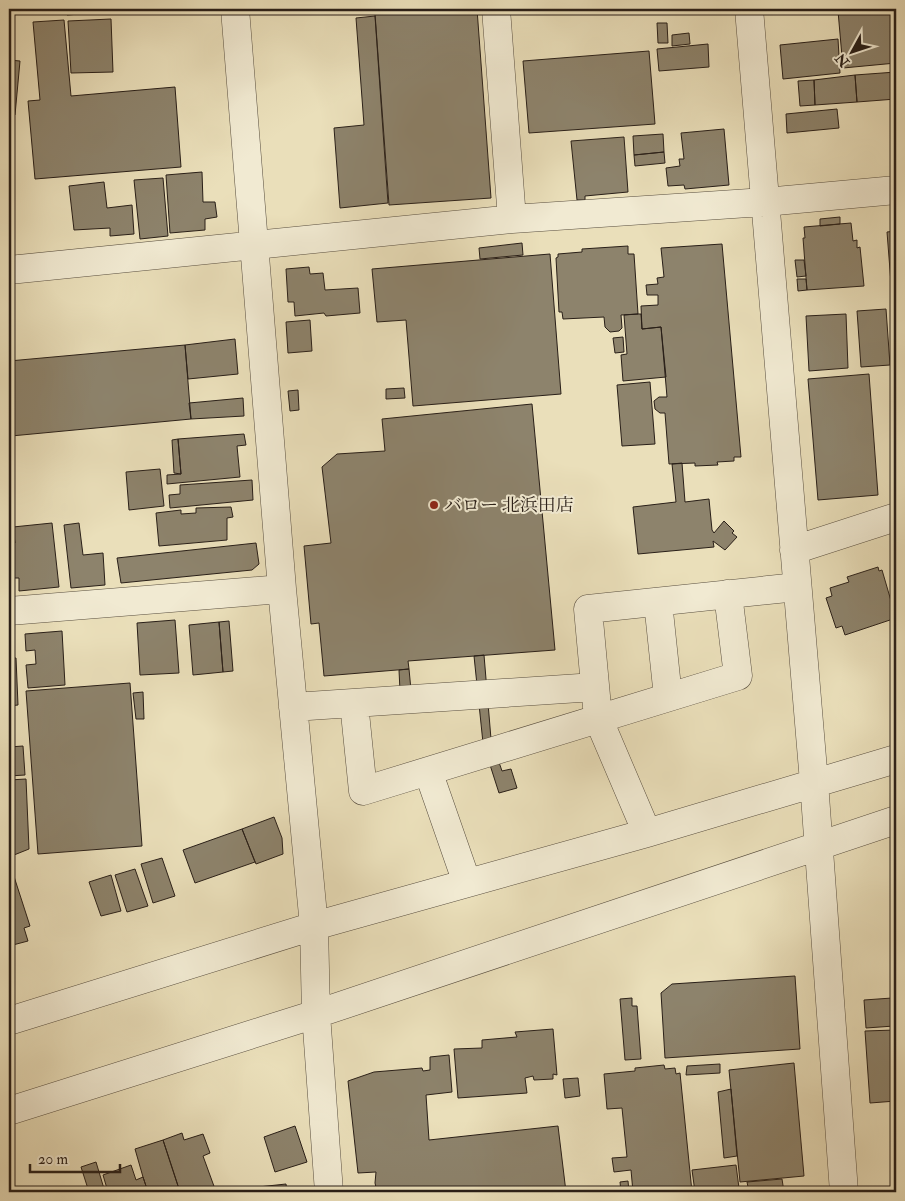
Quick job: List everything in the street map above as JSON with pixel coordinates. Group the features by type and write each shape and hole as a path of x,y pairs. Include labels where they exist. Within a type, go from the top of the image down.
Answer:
{"street":[{"path":"235,9 282,589 314,926 316,1014 328,1192"},
{"path":"496,9 512,219"},
{"path":"749,9 814,782 844,1192"},
{"path":"9,270 512,219 765,202 896,190"},
{"path":"794,550 896,517"},
{"path":"646,833 598,718 588,609 797,587"},
{"path":"9,611 282,589"},
{"path":"354,703 363,791 738,676 728,594"},
{"path":"658,602 668,697"},
{"path":"293,708 595,687"},
{"path":"9,1021 314,926 646,833 896,759"},
{"path":"428,771 468,883"},
{"path":"9,1111 316,1014 896,820"}],"building":[{"path":"67,9 134,9 134,10 67,15"},
{"path":"443,9 477,9 491,198 389,205 375,14"},
{"path":"896,9 896,63 843,68 838,11"},
{"path":"375,16 388,203 340,208 334,128 364,125 356,18"},
{"path":"111,19 113,72 71,73 68,21"},
{"path":"64,20 71,96 175,87 181,167 35,179 28,101 40,100 33,22"},
{"path":"657,23 667,23 668,43 658,43"},
{"path":"689,33 690,44 672,46 672,35"},
{"path":"838,39 840,73 783,79 780,45"},
{"path":"708,44 709,67 659,71 657,49"},
{"path":"649,51 655,124 529,133 523,61"},
{"path":"9,60 20,61 15,115 9,115"},
{"path":"896,72 896,99 857,102 855,75"},
{"path":"855,75 857,102 815,105 814,80"},
{"path":"814,80 815,105 800,106 798,81"},
{"path":"837,109 839,128 787,133 786,114"},
{"path":"724,129 729,185 685,189 684,185 668,186 666,168 680,166 679,159 684,159 681,133"},
{"path":"663,134 664,152 634,155 633,136"},
{"path":"624,137 628,192 585,196 585,200 577,200 571,141"},
{"path":"664,152 665,163 635,166 634,155"},
{"path":"202,172 203,202 215,202 217,217 205,219 205,230 170,233 166,175"},
{"path":"163,178 168,236 140,239 134,180"},
{"path":"104,182 107,208 132,205 134,234 110,236 110,228 74,230 69,186"},
{"path":"840,217 840,224 820,226 820,219"},
{"path":"851,223 853,241 857,240 857,248 860,247 864,286 807,290 803,238 805,238 804,227"},
{"path":"896,231 896,283 891,283 887,232"},
{"path":"522,243 523,255 480,259 479,248"},
{"path":"722,244 741,457 734,457 734,461 717,462 718,465 695,466 695,463 669,464 665,413 660,413 655,409 654,401 659,397 667,397 661,327 642,329 641,306 658,305 658,295 647,295 646,285 658,284 657,278 664,277 661,248"},
{"path":"628,246 628,254 634,254 638,314 621,315 622,328 619,331 610,332 605,327 604,317 563,319 562,312 559,312 556,258 558,254 582,252 582,249"},
{"path":"550,254 561,394 413,406 406,320 377,322 372,269"},
{"path":"795,260 804,260 806,276 797,277"},
{"path":"309,267 310,274 323,273 325,290 358,288 360,313 326,316 324,313 295,316 294,302 288,302 286,269"},
{"path":"797,279 806,279 807,290 798,291"},
{"path":"886,309 890,365 861,367 857,311"},
{"path":"641,314 642,329 661,327 666,377 623,381 621,355 627,354 624,315"},
{"path":"846,314 848,368 809,371 806,316"},
{"path":"310,320 312,351 288,353 286,322"},
{"path":"623,337 624,352 615,353 613,338"},
{"path":"235,339 238,374 188,379 185,345"},
{"path":"185,345 191,419 11,436 9,361"},
{"path":"869,374 878,495 818,500 808,379"},
{"path":"650,382 655,444 622,446 617,385"},
{"path":"404,388 405,398 386,399 386,389"},
{"path":"298,390 299,410 290,411 288,391"},
{"path":"243,398 244,416 191,419 189,403"},
{"name":"バロー 北浜田店","path":"532,404 555,650 408,661 409,669 324,676 319,623 311,624 304,546 331,543 322,467 337,454 385,451 382,419"},
{"path":"244,434 246,445 237,446 240,477 167,484 167,475 181,474 178,439"},
{"path":"178,439 181,474 174,473 172,440"},
{"path":"682,463 685,502 709,499 712,530 714,533 724,521 737,537 725,550 713,541 714,547 638,554 633,507 676,502 672,464"},
{"path":"160,469 164,506 129,510 126,472"},
{"path":"252,480 253,500 170,508 169,495 180,494 180,485"},
{"path":"231,507 233,517 227,518 227,540 159,546 156,513 181,510 181,514 196,513 196,508"},
{"path":"52,523 59,587 19,591 19,578 13,578 10,544 15,543 13,527"},
{"path":"79,523 83,555 103,553 105,585 71,588 64,525"},
{"path":"256,543 259,564 252,570 121,583 117,558"},
{"path":"878,567 879,571 882,570 896,618 845,635 842,626 836,628 826,598 832,596 830,588 849,582 847,577"},
{"path":"175,620 179,673 140,675 137,623"},
{"path":"229,621 233,671 223,672 219,622"},
{"path":"219,622 223,672 193,675 189,625"},
{"path":"62,631 65,685 28,688 26,665 36,664 35,650 26,651 25,634"},
{"path":"10,634 12,658 9,658"},
{"path":"484,655 491,739 502,771 511,769 517,788 499,793 483,743 474,656"},
{"path":"9,658 16,658 18,705 9,706"},
{"path":"409,669 411,690 400,691 399,670"},
{"path":"130,683 142,846 38,854 26,691"},
{"path":"143,692 144,719 136,719 133,693"},
{"path":"23,746 25,775 9,776 9,747"},
{"path":"26,779 29,849 9,857 9,780"},
{"path":"274,817 282,838 283,854 256,864 242,829"},
{"path":"242,829 255,862 195,883 183,850"},
{"path":"162,858 175,896 153,903 141,864"},
{"path":"9,861 30,926 24,928 28,941 9,946"},
{"path":"135,869 148,906 127,912 115,875"},
{"path":"111,875 121,911 101,916 89,882"},
{"path":"795,976 800,1049 665,1058 661,993 672,984"},
{"path":"896,989 896,1054 892,994"},
{"path":"632,998 632,1006 637,1006 641,1059 625,1060 620,999"},
{"path":"892,998 894,1026 866,1028 864,1000"},
{"path":"553,1029 557,1075 553,1074 553,1079 534,1080 533,1076 525,1078 527,1093 458,1098 454,1049 482,1048 482,1040 517,1037 515,1032"},
{"path":"895,1030 896,1101 870,1103 865,1031"},
{"path":"449,1055 452,1092 426,1095 429,1140 558,1126 566,1192 377,1192 375,1183 376,1172 358,1173 348,1081 374,1072 422,1068 423,1071 430,1070 430,1057"},
{"path":"794,1063 804,1176 740,1182 729,1070"},
{"path":"720,1064 720,1073 686,1075 687,1066"},
{"path":"664,1065 665,1069 675,1068 676,1074 680,1073 692,1192 633,1192 631,1170 614,1172 612,1158 627,1157 622,1108 607,1109 604,1074 635,1071 635,1068"},
{"path":"578,1078 580,1096 565,1098 563,1079"},
{"path":"731,1089 737,1156 724,1158 718,1092"},
{"path":"295,1126 307,1162 275,1172 264,1137"},
{"path":"182,1133 184,1140 203,1134 210,1153 203,1156 215,1189 203,1192 180,1192 163,1140"},
{"path":"163,1140 180,1192 148,1192 143,1177 135,1149"},
{"path":"96,1162 105,1192 89,1192 81,1167"},
{"path":"131,1165 136,1180 143,1177 148,1192 108,1192 103,1175"},
{"path":"736,1165 739,1188 733,1188 734,1192 695,1192 692,1170"},
{"path":"896,1175 896,1192 887,1192"},
{"path":"782,1179 784,1192 749,1192 747,1182"},
{"path":"628,1181 629,1192 621,1192 620,1182"},
{"path":"286,1184 287,1192 249,1192 249,1188"}],"place":[{"name":"バロー 北浜田店","path":"434,505"}]}
